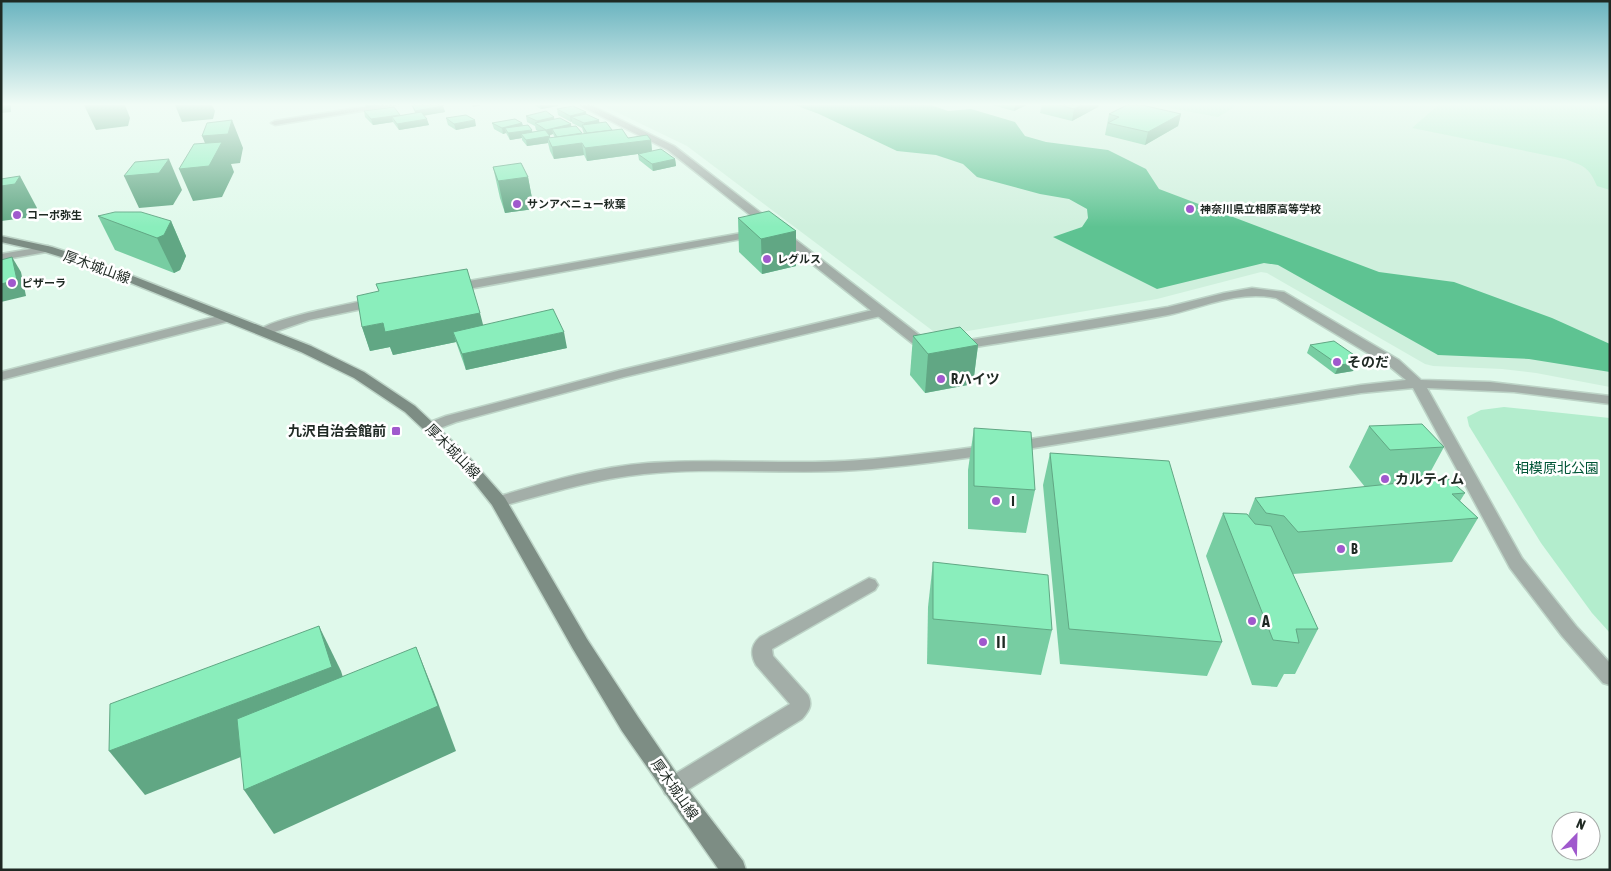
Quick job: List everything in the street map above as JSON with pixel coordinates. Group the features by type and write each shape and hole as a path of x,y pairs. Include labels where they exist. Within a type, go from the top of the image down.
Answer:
{"main road":[{"name":"厚木城山線","path":"1,239 88,262 306,349 359,375 410,409 479,476 499,502 580,644 630,724 673,787 734,870"}],"street":[{"path":"666,146 917,340 926,344 947,348 1170,310 1250,291 1268,291 1280,295 1394,363 1418,384 1475,492 1516,563 1569,631 1610,677"},
{"path":"436,291 776,230"},
{"path":"1,257 48,250"},
{"path":"263,332 279,324 389,299"},
{"path":"430,427 451,419 621,374 881,312"},
{"path":"1,376 226,318"},
{"path":"499,502 573,482 664,467 806,467 897,462 1351,390 1418,384 1512,387 1610,400"},
{"path":"673,787 794,713 800,707 801,701 763,659 762,647 869,585"}],"shaded area":[{"name":"神奈川県立相原高等学校","path":"687,146 1610,146 1610,387 1536,373 1425,364 1267,273 1261,272 1157,299 950,334 933,331"}],"green space":[{"path":"886,146 1074,146 1108,150 1146,169 1159,189 1379,272 1454,282 1552,318 1610,344 1610,372 1529,359 1438,355 1278,265 1264,263 1157,289 1053,237 1082,227 1088,218 1087,209 1069,199 1040,194 977,177 963,164 936,155 897,151"},
{"path":"1499,146 1610,146 1610,190 1597,186 1585,168 1565,159"},
{"name":"相模原北公園","path":"1504,407 1610,418 1610,633 1592,613 1541,543 1469,426 1467,417 1481,410"}],"building":[{"path":"193,146 220,146 209,166 179,169"},
{"path":"584,146 604,146 585,148"},
{"path":"661,149 675,159 652,164 638,154"},
{"path":"169,159 159,173 124,176 135,162"},
{"path":"521,163 528,177 498,181 493,167"},
{"path":"20,176 15,184 1,186 1,179"},
{"path":"769,211 796,231 761,239 738,218"},
{"path":"115,212 141,212 171,221 164,235 157,238 98,216"},
{"path":"12,257 17,280 1,284 1,260"},
{"path":"467,269 480,313 385,332 383,323 362,327 357,296 379,291 376,284"},
{"path":"553,309 564,332 462,354 453,332"},
{"path":"960,327 978,345 928,354 913,336"},
{"path":"1334,341 1357,357 1350,358 1356,363 1339,365 1310,345"},
{"path":"1422,424 1444,447 1390,450 1369,426"},
{"path":"974,428 1031,432 1035,490 974,486"},
{"path":"1050,453 1169,461 1222,642 1069,629"},
{"path":"1447,478 1465,493 1452,494 1478,518 1298,532 1284,516 1266,513 1255,498"},
{"path":"1223,513 1247,514 1255,524 1271,526 1318,629 1296,629 1299,643 1273,640"},
{"path":"933,562 1048,575 1052,630 933,619"},
{"path":"319,626 332,667 109,751 110,704"},
{"path":"416,647 438,706 244,790 237,719"}],"place":[{"name":"サンアベニュー秋葉","path":"517,204"},
{"name":"神奈川県立相原高等学校","path":"1190,209"},
{"name":"コーポ弥生","path":"17,215"},
{"name":"レグルス","path":"767,259"},
{"name":"ピザーラ","path":"12,283"},
{"name":"そのだ","path":"1337,362"},
{"name":"Rハイツ","path":"941,379"},
{"name":"九沢自治会館前","path":"396,431"},
{"name":"カルティム","path":"1385,479"},
{"name":"Ⅰ","path":"996,501"},
{"name":"B","path":"1341,549"},
{"name":"A","path":"1252,621"},
{"name":"Ⅱ","path":"983,642"}]}
